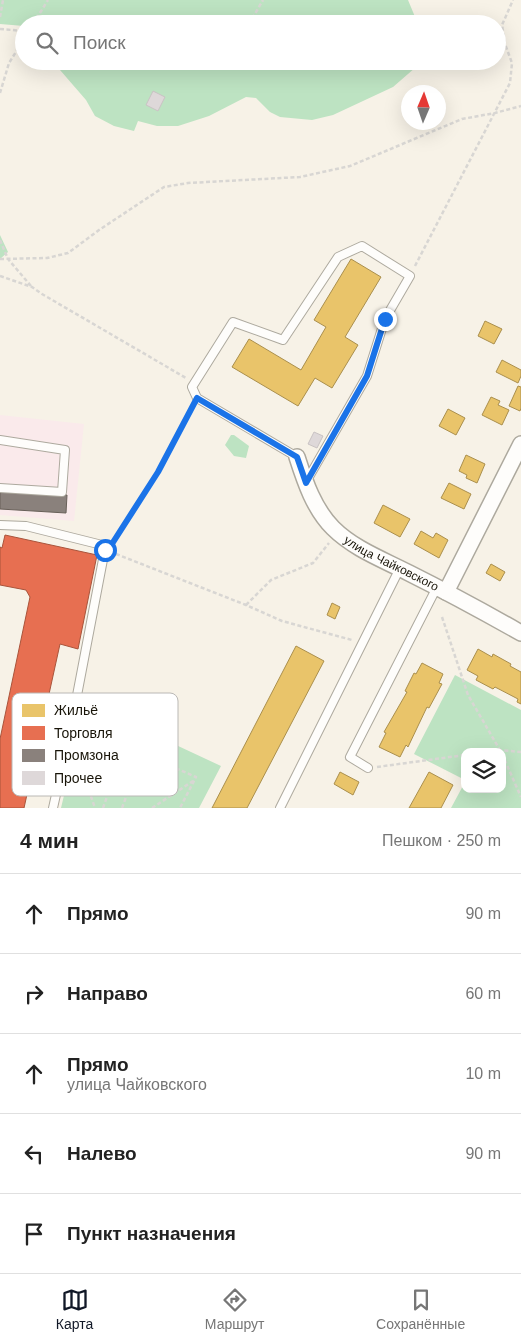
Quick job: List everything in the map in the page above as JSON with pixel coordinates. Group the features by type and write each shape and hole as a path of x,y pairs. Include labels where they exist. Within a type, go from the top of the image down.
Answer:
{"street":[{"path":"442,590 521,444"},
{"name":"улица Чайковского","path":"297,457 306,483 321,513 338,532 364,550 521,633"}],"lane":[{"path":"297,457 197,398 192,387 232,322 283,340 338,257 362,246 410,276 385,319 367,376 306,483"},
{"path":"0,440 65,450 62,492 0,488"},
{"path":"0,525 26,526 107,548 78,693"},
{"path":"280,808 400,568"},
{"path":"368,768 350,757 442,590"}],"path":[{"path":"0,17 3,0"},
{"path":"39,15 48,0"},
{"path":"254,15 263,0"},
{"path":"506,16 513,0"},
{"path":"0,29 15,30"},
{"path":"410,276 510,83 512,63 506,47"},
{"path":"0,93 9,63 15,53"},
{"path":"0,259 47,258 68,253 164,187 188,183 300,177 341,168 462,119 495,114 521,106"},
{"path":"0,240 8,259 32,287 194,383"},
{"path":"0,276 32,287"},
{"path":"197,398 158,472 107,548 282,621 362,643"},
{"path":"246,605 271,580 313,563 338,532"},
{"path":"442,617 468,695 499,748"},
{"path":"506,752 521,752"},
{"path":"368,768 461,755"},
{"path":"506,763 521,797"},
{"path":"178,769 196,777 180,808"},
{"path":"178,791 194,780"},
{"path":"91,796 95,808"},
{"path":"103,808 107,796"},
{"path":"122,808 126,796"},
{"path":"152,808 170,796"}],"shaded area":[{"path":"0,415 84,424 74,521 0,515"}],"green space":[{"path":"0,0 408,0 414,15 15,15 15,25 0,24"},
{"path":"60,70 413,70 393,87 333,115 312,120 280,117 270,112 256,98 246,97 209,116 178,126 157,126 138,121 134,131 114,126 95,116 86,100"},
{"path":"0,235 8,252 0,259"},
{"path":"231,435 234,435 249,446 246,458 234,456 225,445"},
{"path":"455,675 521,710 521,808 451,808 461,789 461,793 506,793 506,748 461,748 461,778 414,754"},
{"path":"178,746 221,766 199,808 61,808 64,796 178,796"}],"building: Жильё":[{"path":"351,259 381,277 345,337 358,345 332,388 315,378 298,406 232,367 249,339 301,370 326,327 314,320"},
{"path":"485,321 502,329 494,344 478,336"},
{"path":"502,360 521,370 518,383 496,372"},
{"path":"518,386 521,387 520,411 509,406"},
{"path":"491,397 500,401 498,405 509,410 502,425 482,415"},
{"path":"448,409 465,418 456,435 439,426"},
{"path":"466,455 485,464 477,483 466,478 467,475 459,471"},
{"path":"449,483 471,494 464,509 441,498"},
{"path":"383,505 410,519 400,537 374,523"},
{"path":"421,531 433,538 436,533 448,540 439,558 414,544"},
{"path":"491,564 505,572 500,581 486,573"},
{"path":"332,603 340,607 335,619 327,615"},
{"path":"296,646 324,661 247,808 212,808"},
{"path":"478,649 492,657 493,654 521,672 521,704 517,702 518,699 476,680 478,676 467,670"},
{"path":"422,663 443,674 439,683 442,684 429,708 427,707 408,747 406,745 400,757 379,747 386,733 384,732 407,692 405,691 414,673 416,674"},
{"path":"340,772 359,782 353,795 334,784"},
{"path":"429,772 453,785 441,808 409,808"}],"building: Торговля":[{"path":"5,535 97,555 78,649 60,644 49,693 12,693 12,796 27,796 24,808 0,808 0,739 30,597 26,590 0,585 0,547 2,548"}],"building: Промзона":[{"path":"0,491 67,495 66,513 0,509"}],"building: Прочее":[{"path":"153,91 165,97 158,111 146,105"},
{"path":"314,432 323,436 317,448 308,444"}],"route":[{"path":"105,550 110,547 158,472 197,398 297,457 306,483 367,376 385,319"}]}
